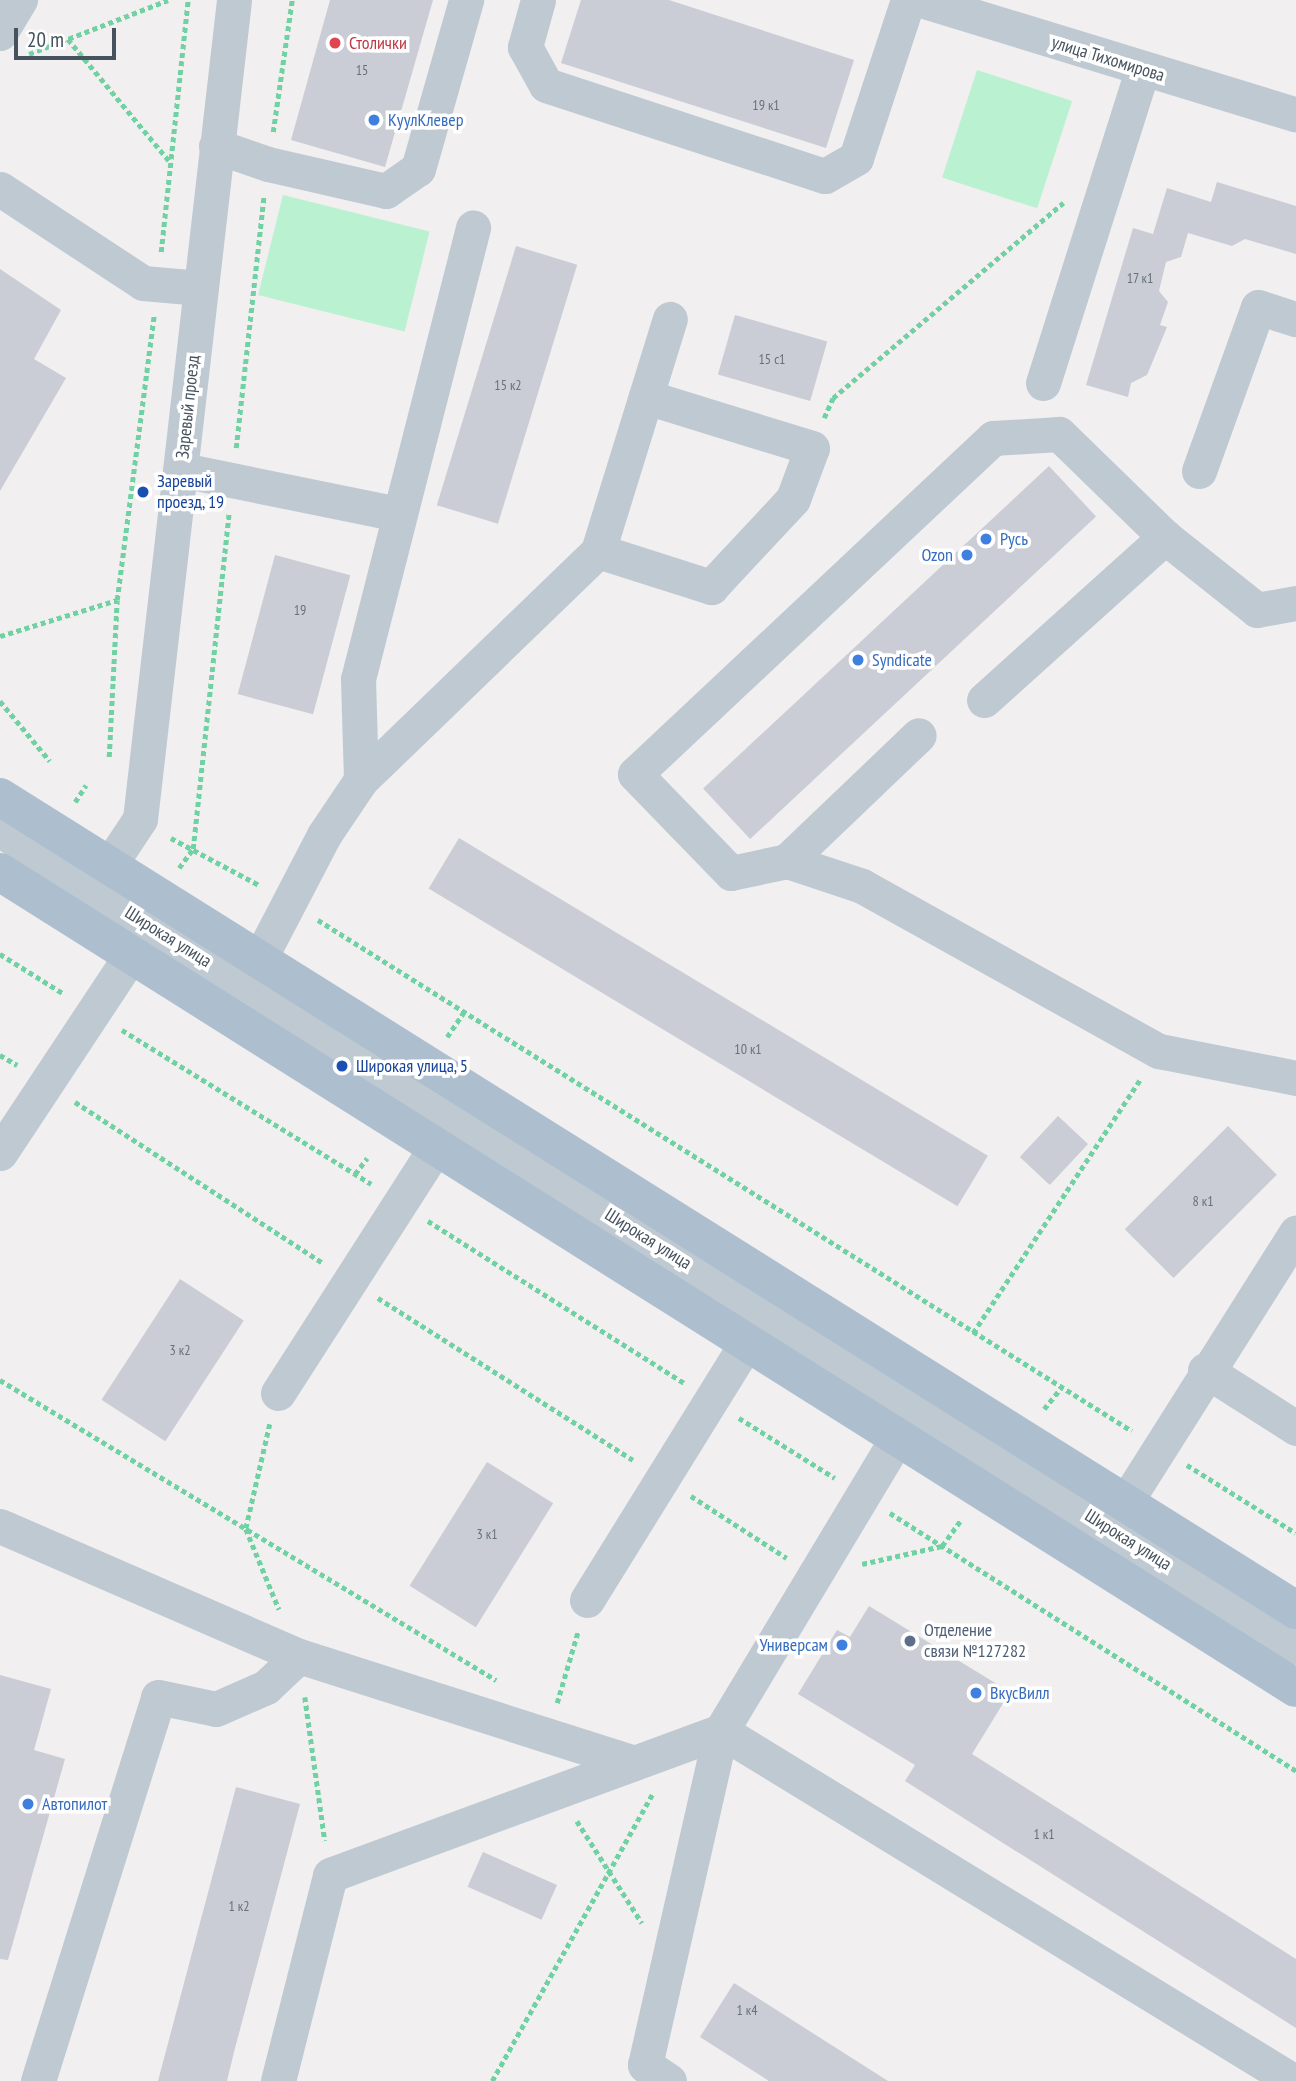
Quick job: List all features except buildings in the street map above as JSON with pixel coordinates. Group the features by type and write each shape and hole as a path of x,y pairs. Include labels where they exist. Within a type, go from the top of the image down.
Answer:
{"main road":[{"name":"Широкая улица","path":"0,797 92,892 131,955 1296,1688"},
{"name":"Широкая улица","path":"0,872 92,892 259,960 1296,1610"}],"street":[{"path":"12,45 20,0"},
{"name":"Заревый проезд","path":"92,892 140,819 234,0"},
{"path":"216,146 268,164 386,191 418,169 466,0"},
{"path":"538,0 525,47 546,85 825,176 856,158 908,0"},
{"name":"улица Тихомирова","path":"921,0 1142,71 1296,115"},
{"path":"1042,383 1142,71"},
{"path":"0,190 143,283 201,288"},
{"path":"361,780 358,679 473,227"},
{"path":"1199,471 1258,307 1296,319"},
{"path":"259,960 361,780 598,551 670,319"},
{"path":"598,551 711,587 793,499 812,448 646,397"},
{"path":"1296,603 1257,610 1165,537 1059,434 993,438 635,774 732,873 788,861 862,886 1159,1051 1296,1078"},
{"path":"182,470 398,514"},
{"path":"984,700 1165,537"},
{"path":"788,861 919,735"},
{"name":"Широкая улица","path":"0,830 92,892 1296,1647"},
{"path":"0,1153 131,955"},
{"path":"278,1393 436,1147"},
{"path":"1068,1544 1053,1524 1059,1497 1077,1485 1113,1496 1160,1449 1206,1370 1296,1232"},
{"path":"587,1600 747,1342"},
{"path":"1206,1370 1296,1428"},
{"path":"669,2081 645,2066 721,1731 898,1437 923,1441 944,1424 947,1402 932,1382"},
{"path":"0,1527 299,1656 634,1763"},
{"path":"38,2081 158,1698 216,1709 266,1687 299,1656"},
{"path":"278,2081 330,1875 721,1731"},
{"path":"721,1731 1293,2081"}],"path":[{"path":"12,45 68,39 168,0"},
{"path":"108,773 117,600 158,284 188,0"},
{"path":"174,874 193,849 268,164 292,0"},
{"path":"68,39 171,163"},
{"path":"812,448 833,398 1062,203 1098,212"},
{"path":"0,636 117,600"},
{"path":"0,701 50,761"},
{"path":"72,807 86,785"},
{"path":"172,838 290,902 973,1333 1296,1533"},
{"path":"0,954 355,1174 1296,1771"},
{"path":"442,1044 464,1012"},
{"path":"973,1333 1159,1051"},
{"path":"0,1055 814,1575 942,1546 969,1508"},
{"path":"355,1174 367,1158"},
{"path":"0,1380 506,1686"},
{"path":"1040,1415 1061,1388"},
{"path":"554,1715 587,1600"},
{"path":"492,2081 679,1746"},
{"path":"559,1791 607,1875 669,1961"}],"green space":[{"path":"977,70 1072,101 1037,208 942,177"},
{"path":"283,195 430,232 405,331 258,295"}],"place":[{"name":"Столички","path":"335,43"},
{"name":"КуулКлевер","path":"374,120"},
{"name":"Заревый проезд, 19","path":"143,492"},
{"name":"Русь","path":"986,539"},
{"name":"Ozon","path":"967,555"},
{"name":"Syndicate","path":"858,660"},
{"name":"Широкая улица, 5","path":"342,1066"},
{"name":"Отделение связи №127282","path":"910,1641"},
{"name":"Универсам","path":"842,1645"},
{"name":"ВкусВилл","path":"976,1693"},
{"name":"Автопилот","path":"28,1804"}]}
